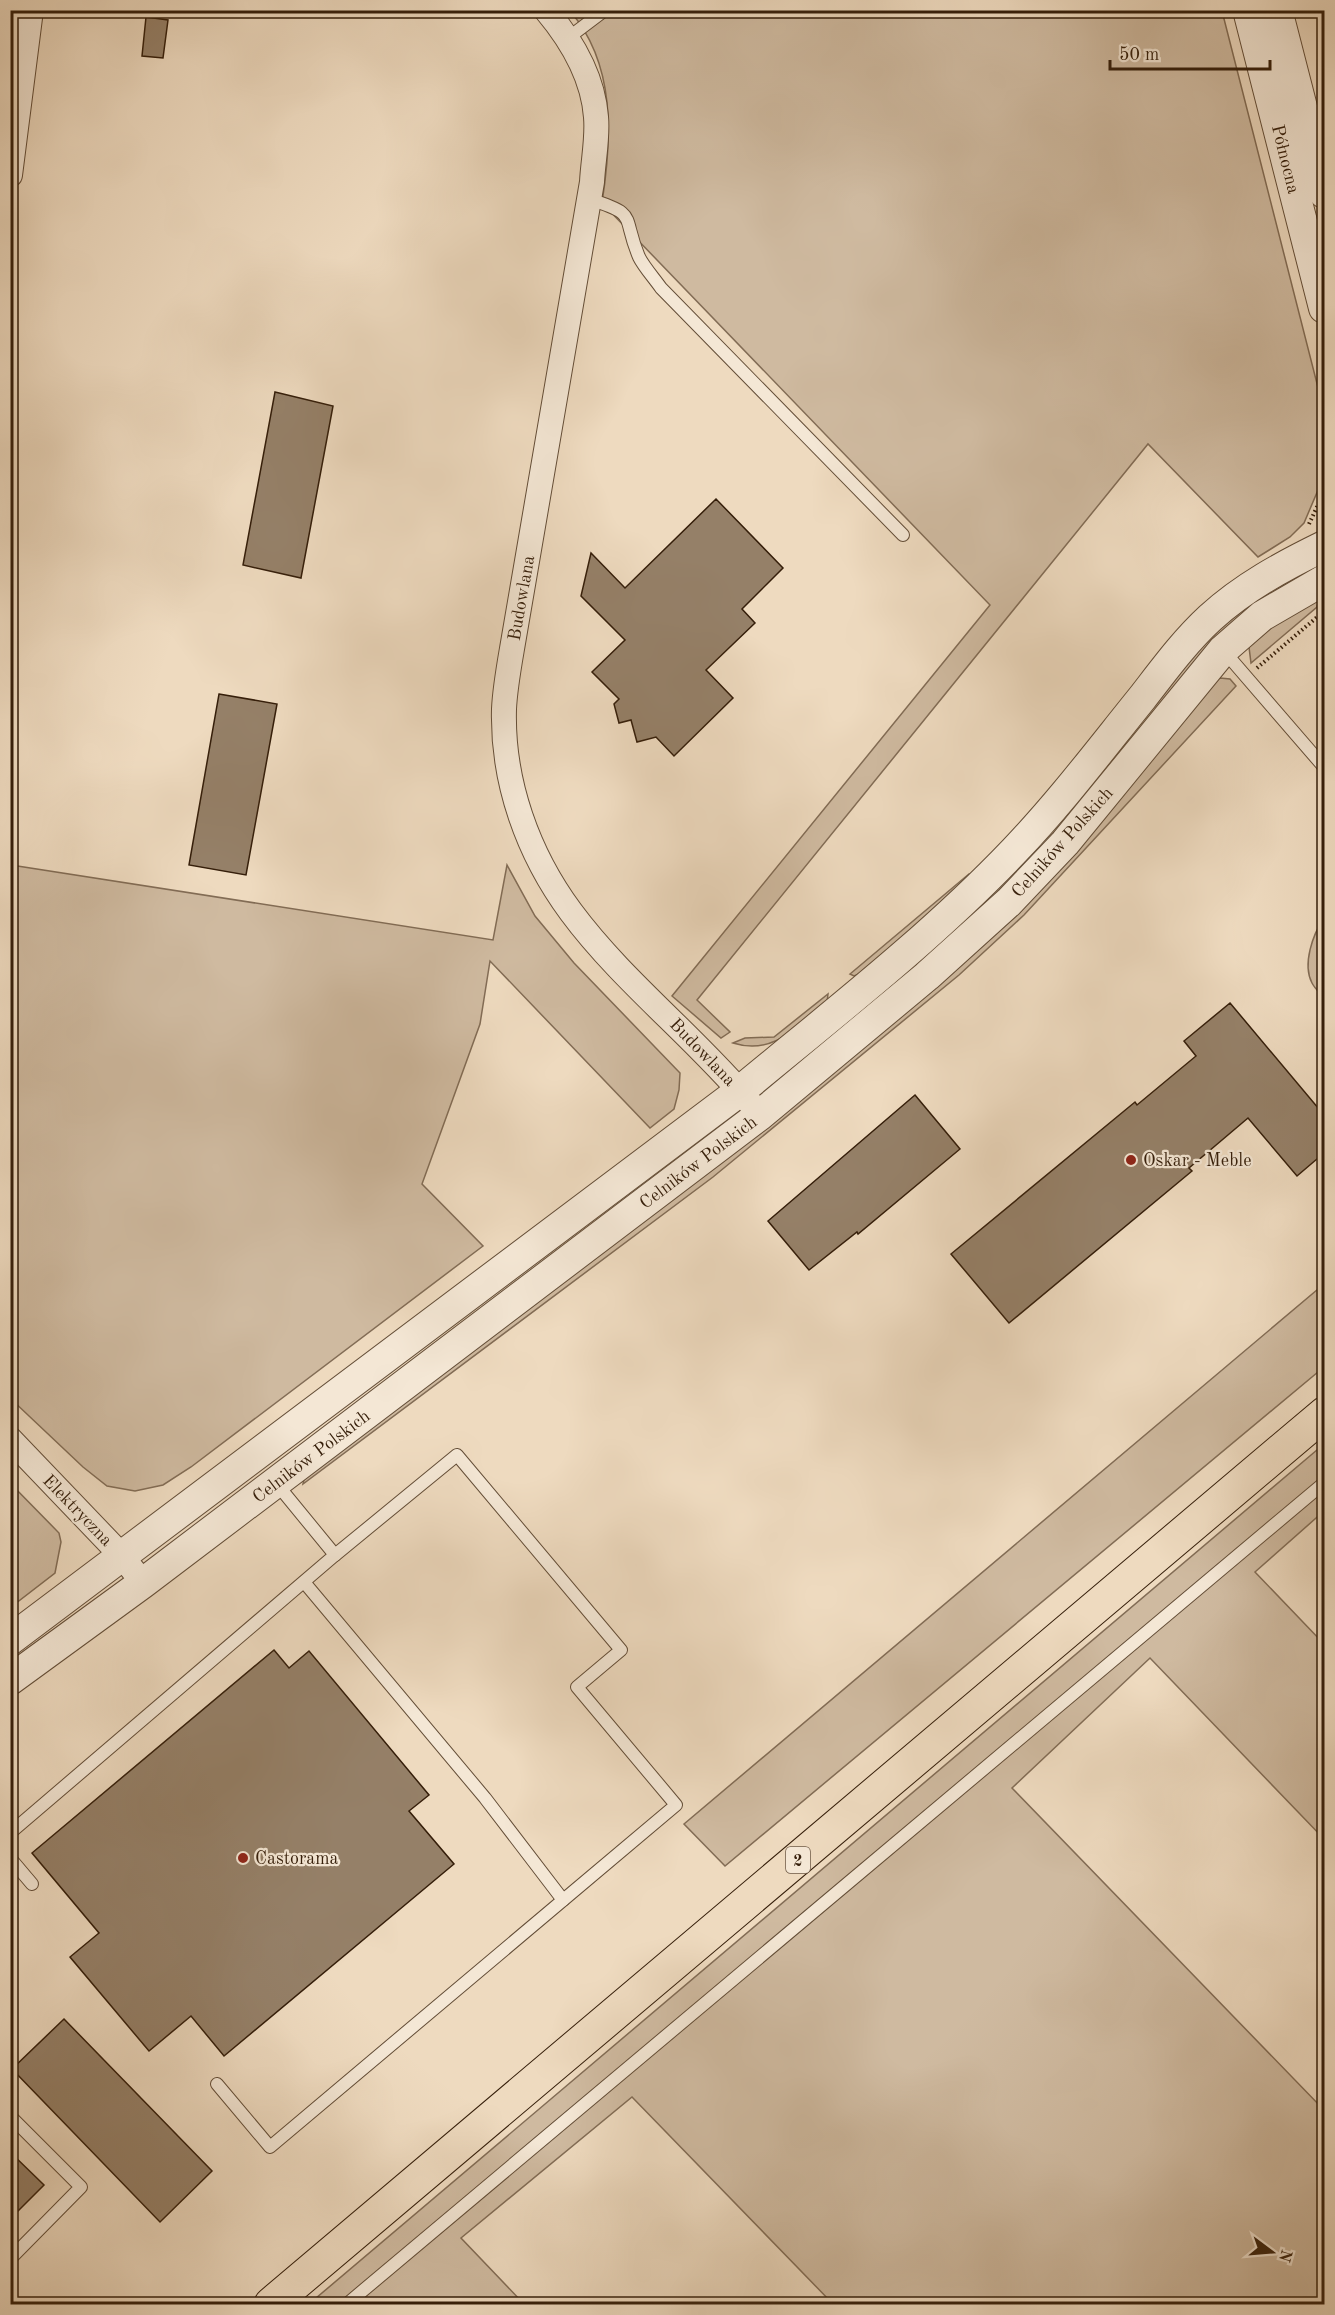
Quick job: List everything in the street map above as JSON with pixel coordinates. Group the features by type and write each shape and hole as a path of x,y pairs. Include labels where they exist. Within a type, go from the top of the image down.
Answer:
{"highway":[{"name":"2","path":"271,2304 1324,1413"}],"street":[{"path":"10,175 31,10"},
{"name":"Budowlana","path":"546,10 568,38 584,67 596,117 589,198 514,637 504,708 506,753 513,793 538,861 571,913 760,1115"},
{"name":"Północna","path":"1248,10 1324,308"},
{"name":"Północna","path":"1277,10 1324,193"},
{"name":"Celników Polskich","path":"10,1640 740,1091 928,933 988,878 1061,798 1178,652 1209,619 1241,592 1317,536"},
{"name":"Celników Polskich","path":"10,1680 276,1483 760,1115 927,976 1009,902 1072,835 1223,650 1262,616 1324,580"},
{"name":"Elektryczna","path":"10,1439 122,1556 143,1583"}],"lane":[{"path":"568,38 605,10"},
{"path":"589,198 618,208 628,218 640,257 661,288 903,535"},
{"path":"1223,650 1324,767"},
{"path":"10,1833 335,1555 457,1455 621,1650 577,1687 676,1805 270,2147 217,2084"},
{"path":"276,1483 335,1555"},
{"path":"347,2304 1324,1483"},
{"path":"304,1582 485,1798 563,1900"},
{"path":"10,1858 32,1884"},
{"path":"10,2116 81,2187 10,2259"}],"path":[{"path":"1317,536 1324,492"},
{"path":"1246,677 1324,610"}],"shaded area":[{"path":"570,11 1222,11 1324,411 1324,476 1304,523 1290,537 1258,557 1148,444 697,1000 730,1032 721,1038 672,996 990,605 602,203 608,153 607,103 603,78 596,54 585,32"},
{"path":"1301,570 1304,579 1025,871 797,1072 790,1063 1229,617"},
{"path":"1316,599 1319,600 1317,607 1251,663 1249,647 1252,640"},
{"path":"1230,679 1236,686 1024,915 959,975 713,1177 303,1484 304,1479 750,1139 1213,680"},
{"path":"11,865 493,940 507,865 535,916 574,963 680,1073 679,1090 674,1109 650,1128 490,961 480,1024 422,1184 483,1246 191,1467 163,1485 135,1491 107,1486 83,1467 11,1399"},
{"path":"969,874 972,877 864,972 854,976 850,974"},
{"path":"1324,918 1324,998 1312,983 1308,967 1310,949"},
{"path":"828,994 827,1002 795,1029 773,1042 748,1046 733,1043 745,1038 774,1037"},
{"path":"1324,1284 1324,1367 725,1866 684,1824"},
{"path":"1324,1444 1324,1511 1255,1572 1324,1644 1324,1839 1150,1658 1012,1788 1324,2110 1324,2304 833,2304 632,2097 461,2238 524,2304 309,2304"},
{"path":"11,1484 59,1533 61,1542 55,1573 11,1607"}],"building":[{"path":"146,17 168,20 163,58 142,56"},
{"path":"275,392 333,406 301,578 243,565"},
{"path":"716,499 783,568 742,609 755,623 706,670 733,698 674,756 656,737 637,742 631,720 619,723 614,704 619,699 592,672 625,640 581,596 591,553 625,588"},
{"path":"219,694 277,704 246,875 189,865"},
{"name":"Oskar - Meble","path":"1230,1003 1324,1115 1324,1153 1297,1176 1248,1118 1189,1168 1192,1171 1009,1323 951,1254 1135,1102 1137,1105 1196,1056 1184,1041"},
{"path":"915,1095 960,1149 858,1234 857,1232 809,1270 768,1221"},
{"name":"Castorama","path":"274,1650 289,1668 309,1651 429,1795 409,1811 454,1864 224,2056 191,2016 149,2051 70,1957 99,1933 32,1853"},
{"path":"64,2019 212,2171 160,2222 12,2069"},
{"path":"10,2152 44,2185 10,2219"}],"place":[{"name":"Oskar - Meble","path":"1131,1160"},
{"name":"Castorama","path":"243,1858"}]}
